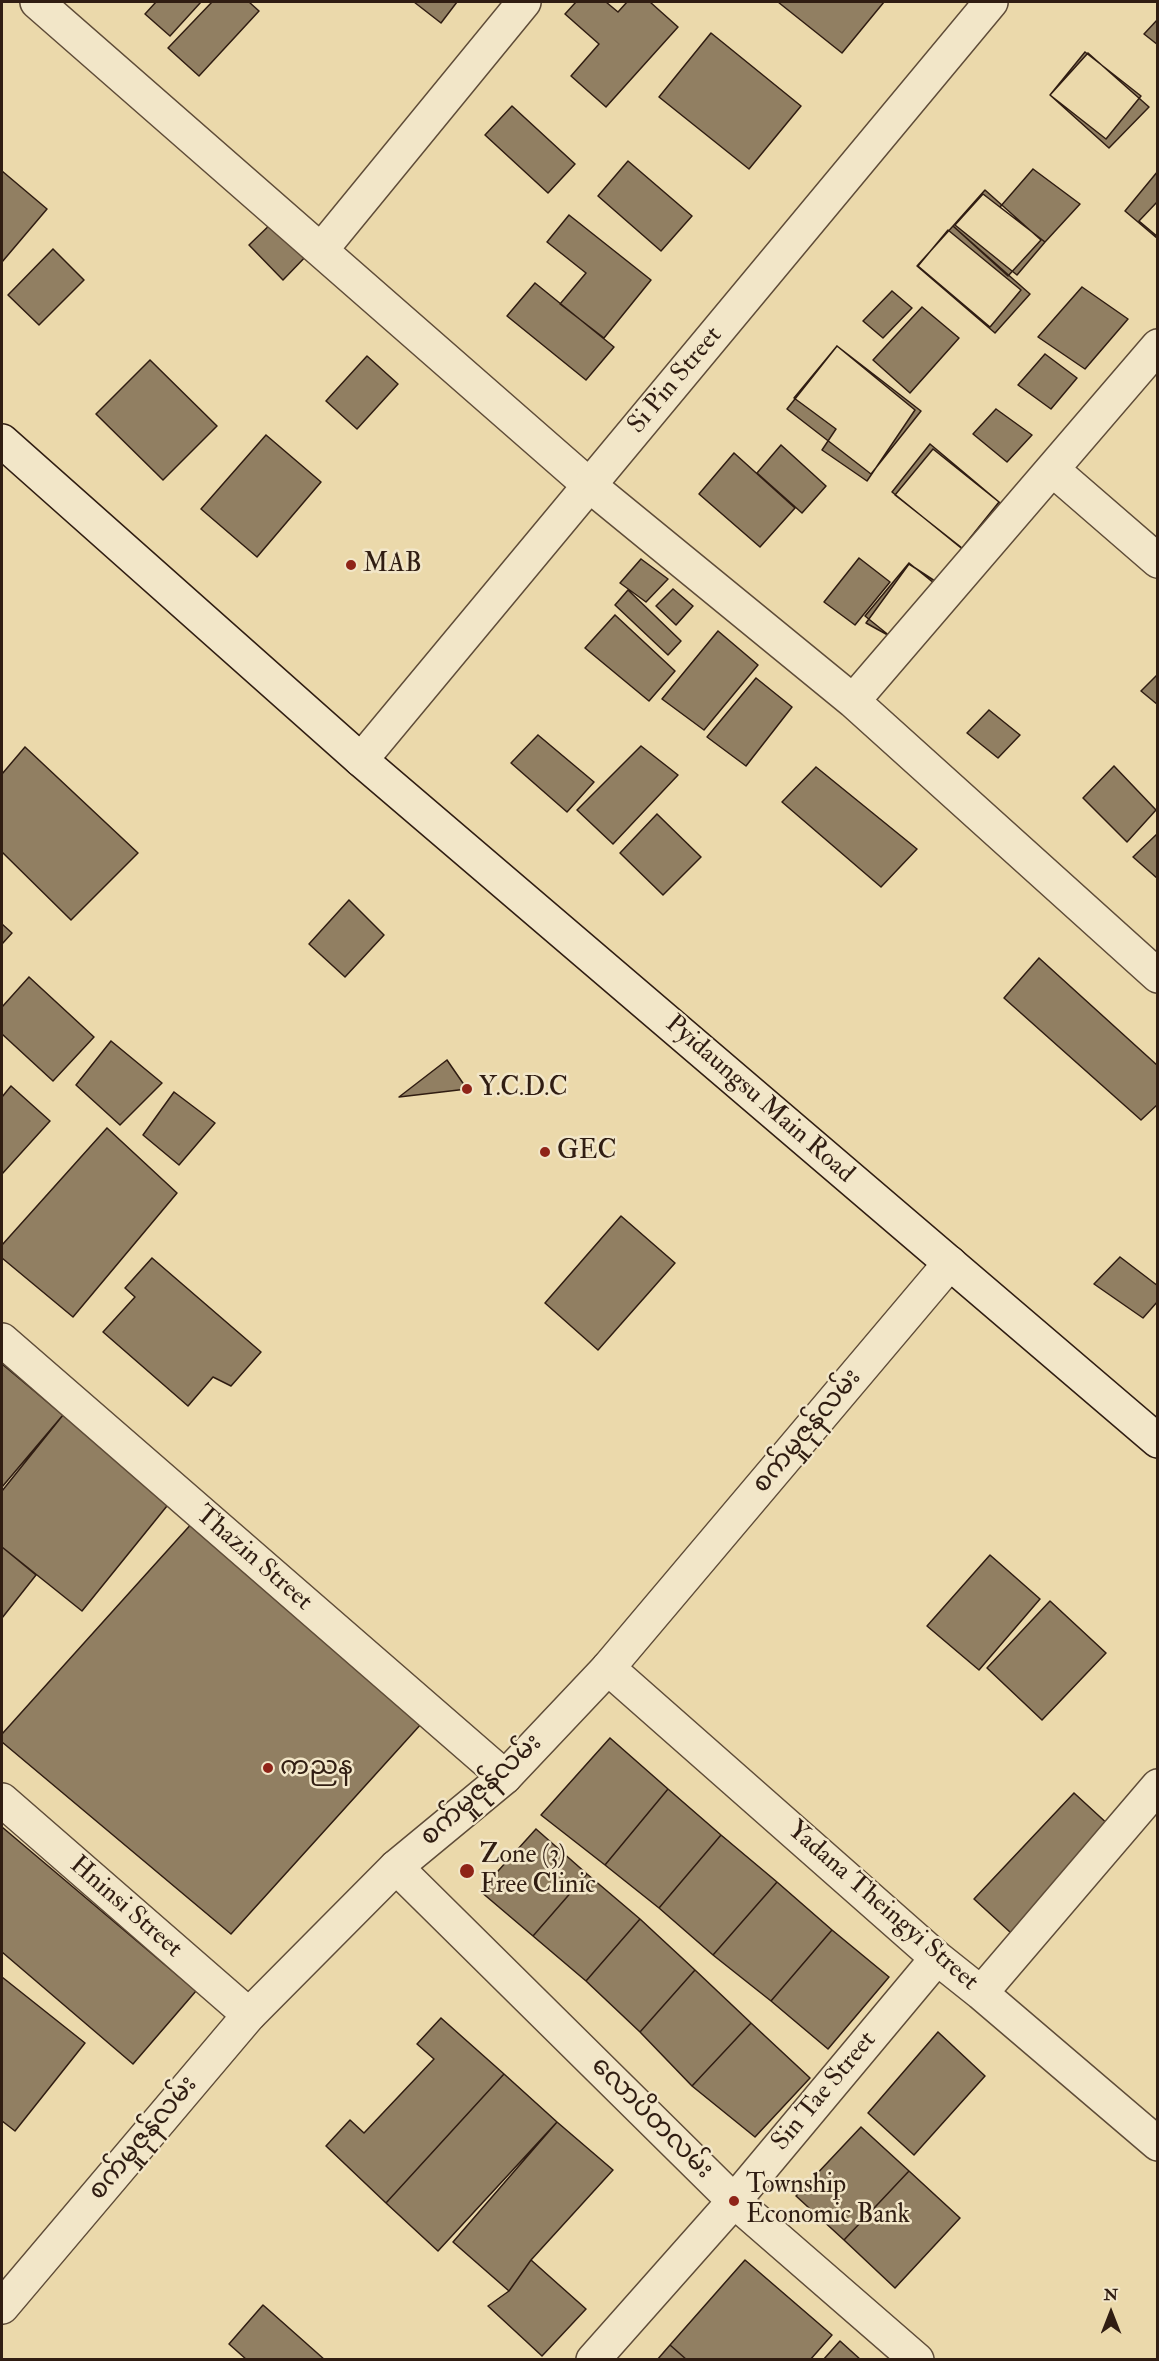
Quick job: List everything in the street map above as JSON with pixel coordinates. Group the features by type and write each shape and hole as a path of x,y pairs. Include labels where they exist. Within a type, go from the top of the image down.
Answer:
{"street":[{"path":"37,2 589,485 853,701 1158,976"},
{"path":"321,250 523,2"},
{"name":"Si Pin Street","path":"361,760 991,2"},
{"path":"853,701 1158,346"},
{"name":"Pyidaungsu Main Road","path":"2,441 361,760 1158,1441"},
{"path":"1053,470 1158,561"},
{"name":"စက်မှုဇုန်လမ်း","path":"2,2307 249,2015 396,1867 506,1777 608,1668 950,1263"},
{"name":"Thazin Street","path":"2,1340 506,1777"},
{"name":"Yadana Theingyi Street","path":"608,1668 937,1958 1158,2144"},
{"path":"981,1993 1158,1786"},
{"name":"Hninsi Street","path":"2,1800 249,2015"},
{"name":"လောပိတလမ်း","path":"396,1867 734,2201 917,2360"},
{"name":"Sin Tae Street","path":"593,2360 734,2201 937,1958"}],"building":[{"path":"156,2 201,2 170,36 145,14"},
{"path":"212,2 249,2 259,11 199,76 168,48"},
{"path":"414,2 457,2 441,23"},
{"path":"576,2 606,2 618,12 627,2 650,2 678,27 606,107 571,76 599,44 565,14"},
{"path":"778,2 884,2 842,53"},
{"path":"1158,19 1158,45 1144,34"},
{"path":"711,33 801,106 749,169 659,97"},
{"path":"1085,52 1141,96 1106,139 1050,95"},
{"path":"1088,53 1149,107 1109,148 1050,95"},
{"path":"512,106 575,164 548,193 485,135"},
{"path":"628,161 692,216 661,251 598,196"},
{"path":"1033,169 1080,204 1045,242 1000,207"},
{"path":"2,171 47,209 2,262"},
{"path":"1158,171 1158,239 1125,211"},
{"path":"985,190 1041,240 1008,276 953,226"},
{"path":"983,194 1045,242 1017,275 955,225"},
{"path":"1158,201 1158,237 1139,221"},
{"path":"569,215 651,280 604,338 560,304 586,273 547,242"},
{"path":"277,218 311,251 283,280 249,245"},
{"path":"953,226 1030,294 995,333 917,266"},
{"path":"948,230 1021,290 990,327 918,266"},
{"path":"53,249 84,280 39,325 8,295"},
{"path":"535,283 614,347 586,380 507,316"},
{"path":"1082,287 1128,319 1085,369 1038,337"},
{"path":"892,291 912,308 883,338 863,321"},
{"path":"922,307 959,338 910,393 873,360"},
{"path":"837,346 921,411 871,474 787,409"},
{"path":"837,346 915,410 867,481 822,450 836,429 794,398"},
{"path":"1045,354 1077,378 1051,409 1018,385"},
{"path":"367,356 398,384 357,429 326,401"},
{"path":"150,360 217,426 163,480 96,414"},
{"path":"996,409 1032,435 1007,462 973,434"},
{"path":"266,435 321,482 257,557 201,509"},
{"path":"930,444 1005,507 966,552 892,492"},
{"path":"781,445 826,486 802,513 757,473"},
{"path":"933,449 999,502 962,548 895,495"},
{"path":"734,453 795,508 760,547 699,494"},
{"path":"859,558 890,582 855,625 824,602"},
{"path":"641,559 668,579 646,602 620,583"},
{"path":"909,563 940,588 896,641 865,616"},
{"path":"909,564 938,583 895,639 866,623"},
{"path":"673,589 693,606 676,625 656,606"},
{"path":"628,590 681,641 668,655 615,605"},
{"path":"615,615 675,671 649,701 585,648"},
{"path":"718,631 758,665 704,730 662,699"},
{"path":"1158,674 1158,705 1141,691"},
{"path":"756,678 792,707 746,766 707,737"},
{"path":"989,710 1020,735 998,758 967,733"},
{"path":"538,735 594,782 567,812 511,763"},
{"path":"641,746 678,775 613,844 577,810"},
{"path":"25,747 138,853 71,920 2,852 2,774"},
{"path":"1114,766 1156,810 1127,842 1083,798"},
{"path":"816,767 917,849 881,887 782,802"},
{"path":"657,814 701,857 663,895 620,853"},
{"path":"1158,833 1158,879 1133,857"},
{"path":"349,900 384,935 345,977 309,944"},
{"path":"2,924 12,933 2,944"},
{"path":"1039,958 1158,1066 1158,1104 1141,1120 1004,998"},
{"path":"29,977 94,1037 53,1081 2,1034 2,1007"},
{"path":"111,1041 162,1083 120,1125 76,1085"},
{"name":"Y.C.D.C","path":"447,1060 467,1089 399,1097"},
{"path":"11,1086 50,1121 2,1174 2,1097"},
{"path":"174,1092 215,1123 179,1165 143,1135"},
{"path":"107,1128 177,1193 73,1317 2,1258 2,1245"},
{"path":"621,1216 675,1263 598,1350 545,1303"},
{"path":"1120,1257 1158,1286 1158,1301 1143,1318 1094,1284"},
{"path":"152,1258 261,1352 231,1386 213,1377 188,1406 103,1332 135,1297 125,1288"},
{"path":"2,1364 63,1415 2,1487"},
{"path":"63,1415 171,1501 82,1611 2,1547 2,1491"},
{"path":"194,1521 422,1723 231,1934 2,1742 2,1734"},
{"path":"2,1547 36,1575 2,1618"},
{"path":"990,1555 1040,1599 979,1670 927,1626"},
{"path":"1050,1601 1106,1653 1042,1720 987,1668"},
{"path":"610,1738 668,1789 605,1865 541,1815"},
{"path":"668,1789 721,1835 659,1908 605,1865"},
{"path":"1074,1793 1111,1827 1011,1933 974,1899"},
{"path":"2,1827 196,1991 133,2064 2,1952"},
{"path":"536,1829 587,1874 533,1936 480,1891"},
{"path":"721,1835 777,1882 713,1955 659,1908"},
{"path":"587,1874 640,1919 586,1981 533,1936"},
{"path":"777,1882 832,1930 771,2001 713,1955"},
{"path":"640,1919 695,1970 640,2032 586,1981"},
{"path":"832,1930 889,1977 828,2049 771,2001"},
{"path":"695,1970 751,2023 692,2086 640,2032"},
{"path":"2,1977 85,2043 15,2131 2,2121"},
{"path":"441,2018 504,2074 386,2203 326,2146 350,2120 364,2133 434,2059 417,2044"},
{"path":"751,2023 810,2078 755,2137 692,2086"},
{"path":"938,2032 985,2076 914,2155 868,2113"},
{"path":"504,2074 557,2122 438,2251 386,2203"},
{"path":"557,2122 613,2170 531,2260 509,2291 453,2242"},
{"path":"861,2127 909,2171 844,2240 796,2196"},
{"path":"909,2171 960,2218 895,2288 844,2240"},
{"path":"531,2260 586,2309 542,2356 488,2306 509,2291"},
{"path":"745,2260 832,2335 810,2360 687,2360 670,2345"},
{"path":"263,2305 325,2360 247,2360 229,2344"},
{"path":"840,2341 861,2360 823,2360"},
{"path":"670,2345 687,2360 657,2360"}],"place":[{"name":"MAB","path":"351,565"},
{"name":"Y.C.D.C","path":"467,1089"},
{"name":"GEC","path":"545,1152"},
{"name":"ကညန","path":"268,1768"},
{"name":"Zone (3) Free Clinic","path":"467,1871"},
{"name":"Township Economic Bank","path":"734,2201"}]}
